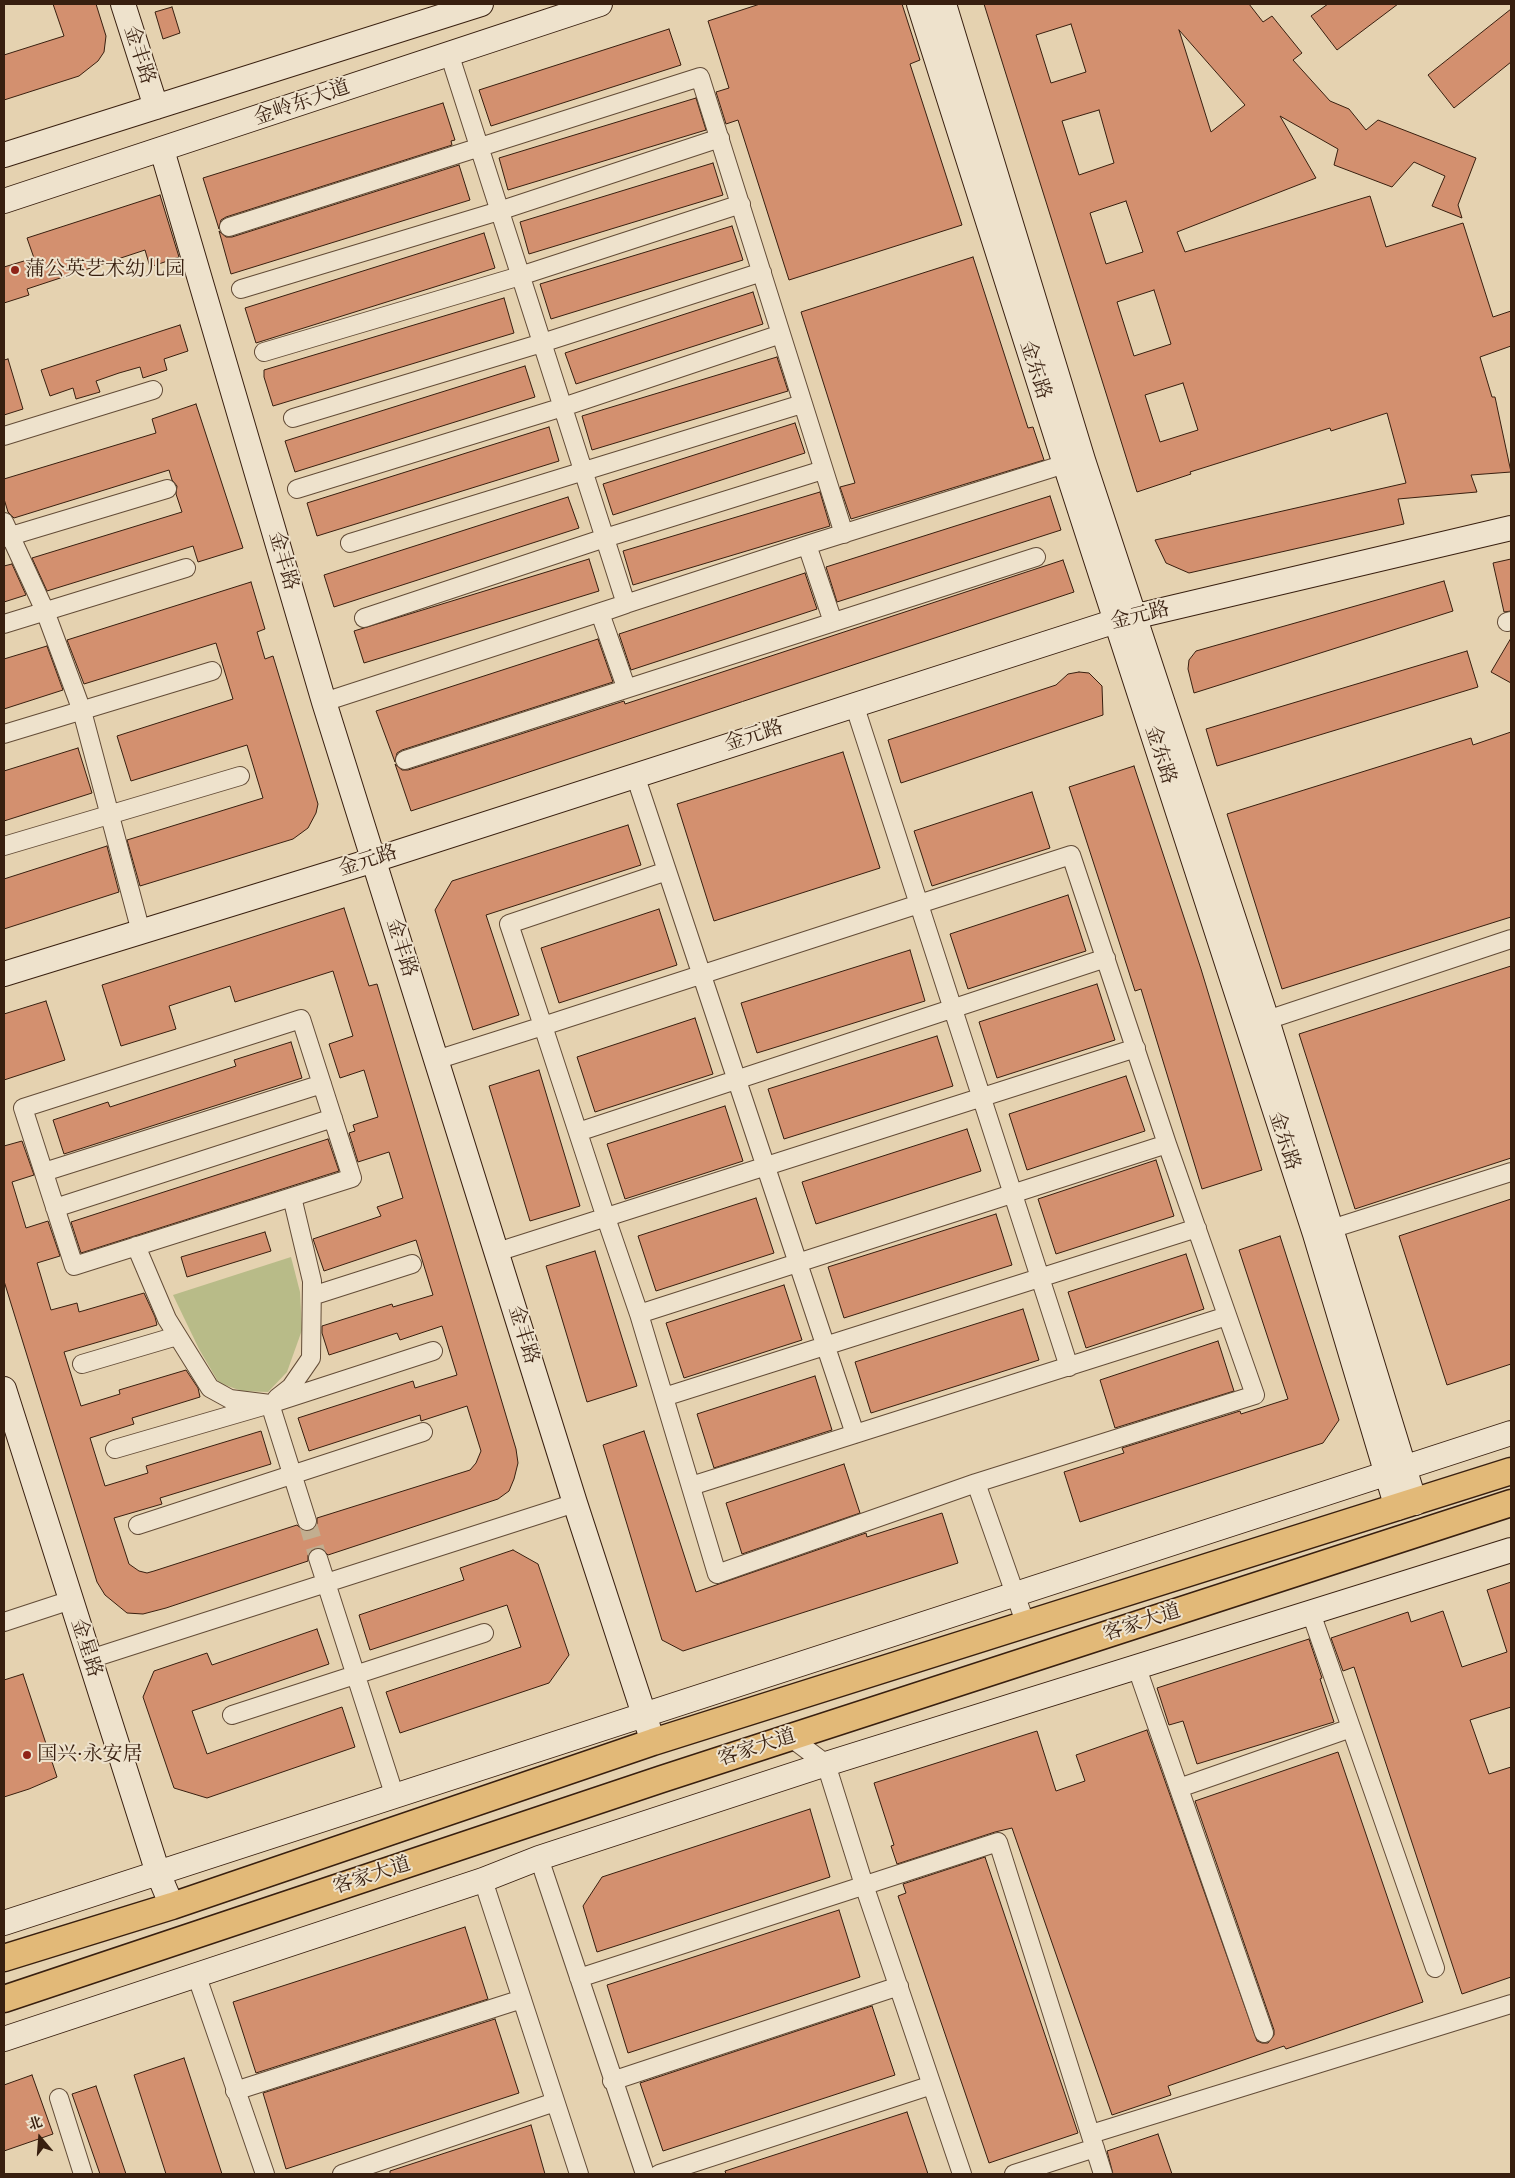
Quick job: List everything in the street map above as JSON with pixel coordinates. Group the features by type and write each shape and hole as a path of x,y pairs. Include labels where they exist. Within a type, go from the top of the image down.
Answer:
{"main road":[{"name":"客家大道","path":"4,1958 172,1906 653,1742 1511,1471"},
{"name":"客家大道","path":"4,1999 790,1737 1511,1503"}],"street":[{"name":"金丰路","path":"123,4 156,107"},
{"name":"金岭东大道","path":"4,155 481,4"},
{"name":"金岭东大道","path":"4,201 600,4"},
{"name":"金东路","path":"919,4 1065,464 1126,618 1267,1020 1331,1229 1406,1505"},
{"name":"金东路","path":"944,4 1080,451 1126,618 1315,1234 1396,1471"},
{"path":"449,53 626,604"},
{"path":"229,227 700,77 844,534"},
{"path":"241,289 499,210 720,138"},
{"name":"金丰路","path":"162,150 324,702 643,1717 653,1742"},
{"path":"264,352 520,276 741,204"},
{"path":"293,418 542,343 762,272"},
{"path":"297,488 563,407 781,334"},
{"path":"4,436 153,390"},
{"path":"350,543 802,404"},
{"path":"324,702 807,545 1065,464"},
{"path":"364,618 605,538 823,470"},
{"path":"141,932 82,710 45,611 6,532 167,489"},
{"name":"金元路","path":"4,974 374,860 1126,618 1511,528"},
{"path":"807,545 832,622"},
{"path":"405,760 1036,556"},
{"path":"4,624 186,568"},
{"path":"600,613 626,687"},
{"path":"4,734 212,671"},
{"path":"854,704 1069,1366"},
{"path":"635,775 855,1434"},
{"path":"4,846 240,776"},
{"path":"436,1060 543,1026 1071,855 1167,1144 1255,1395 976,1483 717,1574 638,1314 543,1026 509,924 667,871"},
{"path":"1267,1020 1511,939"},
{"path":"578,1132 1106,958"},
{"path":"301,1019 333,1118 352,1178 74,1266 23,1108 301,1019"},
{"path":"497,1252 1136,1048"},
{"path":"44,1172 322,1084"},
{"path":"55,1208 333,1118"},
{"path":"638,1314 1167,1144"},
{"path":"1331,1229 1511,1172"},
{"path":"136,1246 167,1320 210,1388 230,1400 270,1404 291,1387 312,1358 312,1281 292,1197"},
{"path":"664,1397 1197,1228"},
{"path":"312,1296 412,1264"},
{"path":"691,1486 1227,1316"},
{"path":"82,1364 177,1336"},
{"path":"115,1449 270,1404 433,1351"},
{"name":"金星路","path":"4,1389 158,1873 172,1906"},
{"path":"270,1404 308,1521"},
{"path":"138,1525 423,1432"},
{"path":"4,1923 1511,1434"},
{"path":"976,1483 1026,1625"},
{"path":"90,1659 575,1502"},
{"path":"4,2040 196,1974 483,1880 539,1858 826,1764 1511,1550"},
{"path":"318,1558 395,1797"},
{"path":"4,1622 71,1600"},
{"path":"1311,1613 1435,1968"},
{"path":"232,1715 484,1633"},
{"path":"1137,1668 1264,2033"},
{"path":"1179,1788 1351,1728"},
{"path":"790,1737 826,1764 864,1885 962,2174"},
{"path":"579,1978 998,1842 1103,2174"},
{"path":"539,1858 612,2081 645,2174"},
{"path":"483,1880 579,2174"},
{"path":"196,1974 265,2174"},
{"path":"612,2081 899,1986"},
{"path":"235,2091 522,1999"},
{"path":"1014,2174 1093,2141 1511,2004"},
{"path":"659,2174 932,2084"},
{"path":"59,2098 83,2174"},
{"path":"342,2174 555,2102"}],"green space":[{"path":"291,1257 300,1292 302,1330 287,1372 268,1392 242,1391 219,1383 199,1349 173,1295"}],"building":[{"path":"53,4 96,4 106,36 104,52 98,61 79,76 4,100 4,55 64,36"},
{"path":"760,4 902,4 920,60 910,64 962,225 789,280 738,120 726,124 716,92 729,88 708,21"},
{"path":"984,4 1249,4 1263,22 1272,16 1302,53 1293,60 1330,101 1349,109 1366,130 1378,120 1476,158 1458,205 1462,218 1432,206 1445,176 1414,162 1392,187 1334,165 1338,149 1280,116 1316,178 1177,232 1185,252 1370,196 1386,247 1463,223 1493,317 1511,311 1511,346 1480,357 1492,397 1495,397 1511,472 1471,475 1477,492 1398,499 1404,524 1189,573 1166,563 1155,540 1406,483 1387,413 1331,431 1330,428 1190,472 1191,474 1137,492","holes":["1071,24 1086,72 1051,83 1036,35","1179,30 1245,105 1211,132","1099,110 1114,163 1079,175 1062,121","1126,201 1143,252 1106,264 1090,213","1154,290 1171,344 1134,356 1117,302","1183,383 1198,430 1160,442 1145,395"]},
{"path":"1328,4 1398,4 1337,50 1311,16"},
{"path":"172,7 180,33 163,39 155,12"},
{"path":"1511,9 1511,62 1454,108 1428,75"},
{"path":"669,29 681,65 491,126 479,90"},
{"path":"696,98 706,130 508,190 499,158"},
{"path":"443,103 455,140 451,141 452,145 226,217 221,220 219,229 203,178"},
{"path":"713,163 723,195 529,254 520,222"},
{"path":"459,165 470,200 231,274 219,231 226,237 232,237"},
{"path":"160,195 179,257 150,267 145,250 27,289 29,295 4,303 4,267 34,258 27,238"},
{"path":"732,226 743,260 551,319 540,284"},
{"path":"484,233 495,268 256,343 245,308"},
{"path":"973,257 1028,428 1033,427 1044,460 851,519 840,487 855,483 801,312"},
{"path":"753,292 763,324 576,384 565,353"},
{"path":"504,298 514,333 273,406 264,377 264,370"},
{"path":"180,325 188,351 164,359 167,370 143,378 140,367 96,381 100,392 76,399 73,388 50,396 41,370"},
{"path":"777,357 788,391 592,450 582,416"},
{"path":"8,359 23,409 4,415 4,360"},
{"path":"525,366 535,397 295,472 285,441"},
{"path":"196,404 243,548 198,562 193,546 47,591 32,558 182,512 176,494 177,486 172,480 169,470 14,518 8,512 4,499 4,479 156,433 152,419"},
{"path":"795,423 805,453 613,515 603,484"},
{"path":"549,427 559,461 317,536 307,503"},
{"path":"820,492 830,526 633,585 623,551"},
{"path":"1050,496 1061,530 837,602 826,567"},
{"path":"568,497 579,528 334,607 324,575"},
{"path":"589,559 599,591 364,663 354,631"},
{"path":"1511,559 1511,611 1504,612 1493,563"},
{"path":"1063,560 1074,592 411,811 395,764 402,770 408,770 624,701 625,704"},
{"path":"12,564 26,595 4,602 4,566"},
{"path":"805,573 817,609 631,670 619,634"},
{"path":"1444,581 1453,611 1194,693 1188,669 1189,660 1196,651"},
{"path":"251,582 265,629 257,632 265,659 273,656 318,804 316,813 308,828 293,839 140,886 127,840 263,798 247,745 131,781 117,736 233,699 216,643 84,684 67,640"},
{"path":"1511,638 1511,683 1491,672"},
{"path":"598,639 613,682 402,750 397,753 395,762 376,711"},
{"path":"47,646 63,690 4,709 4,659"},
{"path":"1467,651 1478,687 1217,766 1206,729"},
{"path":"1089,673 1102,686 1103,715 901,783 888,740 1056,685 1068,674"},
{"path":"1511,732 1511,917 1282,989 1227,814 1471,738 1473,745"},
{"path":"78,748 92,793 4,821 4,771"},
{"path":"843,752 880,868 714,921 677,804"},
{"path":"1134,766 1201,969 1262,1170 1202,1189 1141,989 1135,991 1069,787"},
{"path":"1032,792 1050,848 932,886 914,831"},
{"path":"628,825 641,865 486,915 519,1015 473,1030 435,910 452,881"},
{"path":"107,846 119,892 4,929 4,879"},
{"path":"1068,895 1086,951 968,989 950,934"},
{"path":"344,908 369,986 377,984 516,1449 518,1463 514,1479 509,1491 498,1499 328,1555 321,1548 314,1548 308,1555 308,1561 166,1608 143,1614 127,1613 105,1595 97,1582 4,1281 4,1146 22,1141 34,1175 12,1182 26,1228 48,1221 60,1256 37,1263 51,1310 77,1303 79,1312 144,1293 155,1317 157,1325 64,1352 81,1406 120,1394 119,1390 186,1370 198,1388 200,1397 132,1418 134,1424 90,1438 105,1486 148,1473 146,1466 261,1431 271,1464 160,1498 162,1504 114,1518 129,1564 139,1571 147,1573 154,1571 297,1525 304,1531 311,1531 317,1524 317,1518 470,1470 476,1463 481,1451 467,1406 421,1421 420,1415 309,1451 298,1418 413,1381 415,1388 457,1375 442,1326 400,1340 397,1333 329,1355 322,1333 322,1326 392,1304 393,1307 433,1295 416,1240 324,1271 313,1239 381,1216 377,1207 403,1198 389,1152 358,1162 349,1133 355,1131 353,1125 378,1117 364,1070 340,1078 329,1044 353,1036 333,971 235,1002 230,986 169,1006 176,1029 121,1046 102,985"},
{"path":"659,909 677,965 559,1003 541,948"},
{"path":"910,950 925,1001 757,1053 741,1003"},
{"path":"1511,966 1511,1158 1355,1209 1299,1034"},
{"path":"1097,984 1115,1040 997,1078 979,1022"},
{"path":"46,1001 65,1060 4,1080 4,1014"},
{"path":"695,1018 713,1074 595,1112 577,1057"},
{"path":"937,1036 953,1086 784,1139 768,1089"},
{"path":"291,1042 302,1078 64,1154 53,1120 108,1102 110,1107 236,1066 234,1060"},
{"path":"539,1070 580,1206 530,1221 489,1086"},
{"path":"1126,1076 1145,1131 1027,1170 1009,1114"},
{"path":"725,1106 743,1161 625,1199 607,1144"},
{"path":"967,1129 981,1171 816,1224 802,1182"},
{"path":"328,1139 339,1171 81,1253 71,1222"},
{"path":"1156,1160 1174,1216 1056,1254 1038,1199"},
{"path":"756,1198 774,1253 656,1291 638,1236"},
{"path":"1511,1199 1511,1364 1447,1385 1399,1236"},
{"path":"996,1214 1012,1265 844,1318 828,1267"},
{"path":"265,1232 271,1251 187,1277 181,1257"},
{"path":"1280,1236 1339,1420 1323,1443 1080,1522 1064,1472 1124,1453 1122,1448 1240,1411 1241,1414 1288,1399 1239,1250"},
{"path":"595,1251 637,1386 587,1402 546,1266"},
{"path":"1186,1254 1204,1309 1086,1348 1068,1292"},
{"path":"784,1285 802,1340 684,1378 666,1323"},
{"path":"1023,1309 1039,1360 871,1413 855,1362"},
{"path":"1218,1341 1234,1391 1115,1428 1100,1380"},
{"path":"815,1376 832,1430 714,1468 697,1414"},
{"path":"644,1431 696,1592 866,1533 867,1537 942,1513 958,1563 683,1651 662,1640 603,1445"},
{"path":"844,1464 860,1513 742,1554 726,1503"},
{"path":"513,1550 538,1564 569,1655 549,1683 400,1733 386,1692 521,1647 507,1605 370,1650 359,1615 464,1580 460,1568"},
{"path":"1511,1582 1511,1707 1470,1720 1489,1774 1511,1767 1511,1977 1462,1994 1354,1667 1343,1671 1331,1638 1408,1612 1411,1622 1443,1611 1462,1667 1507,1652 1487,1590"},
{"path":"317,1629 329,1664 192,1711 207,1754 342,1707 355,1747 207,1798 174,1788 143,1697 154,1671 207,1653 212,1665"},
{"path":"1309,1639 1334,1722 1197,1764 1183,1721 1169,1725 1157,1688"},
{"name":"国兴·永安居","path":"23,1674 57,1777 4,1797 4,1680"},
{"path":"1147,1730 1257,2041 1268,2043 1274,2035 1274,2030 1195,1801 1338,1752 1423,2002 1286,2049 1284,2046 1168,2086 1171,2095 1112,2115 1012,1828 897,1864 891,1846 894,1845 874,1783 1037,1731 1056,1791 1085,1781 1076,1755"},
{"path":"810,1809 830,1877 597,1952 583,1906 602,1877"},
{"path":"985,1857 1078,2133 989,2163 898,1896 906,1893 903,1884"},
{"path":"839,1910 860,1977 628,2053 607,1985"},
{"path":"465,1927 488,1999 256,2073 233,2002"},
{"path":"872,2006 895,2075 663,2151 640,2083"},
{"path":"495,2019 519,2093 286,2169 263,2093"},
{"path":"184,2058 222,2174 166,2174 134,2075"},
{"path":"32,2075 53,2134 4,2151 4,2085"},
{"path":"96,2086 126,2174 100,2174 72,2094"},
{"path":"907,2112 928,2174 726,2174 725,2171"},
{"path":"531,2125 545,2174 390,2174 390,2171"},
{"path":"1158,2134 1172,2174 1113,2174 1107,2151"}],"tunnel":[{"path":"307,1521 318,1558"}],"place":[{"name":"蒲公英艺术幼儿园","path":"15,270"},
{"name":"国兴·永安居","path":"27,1755"}]}
